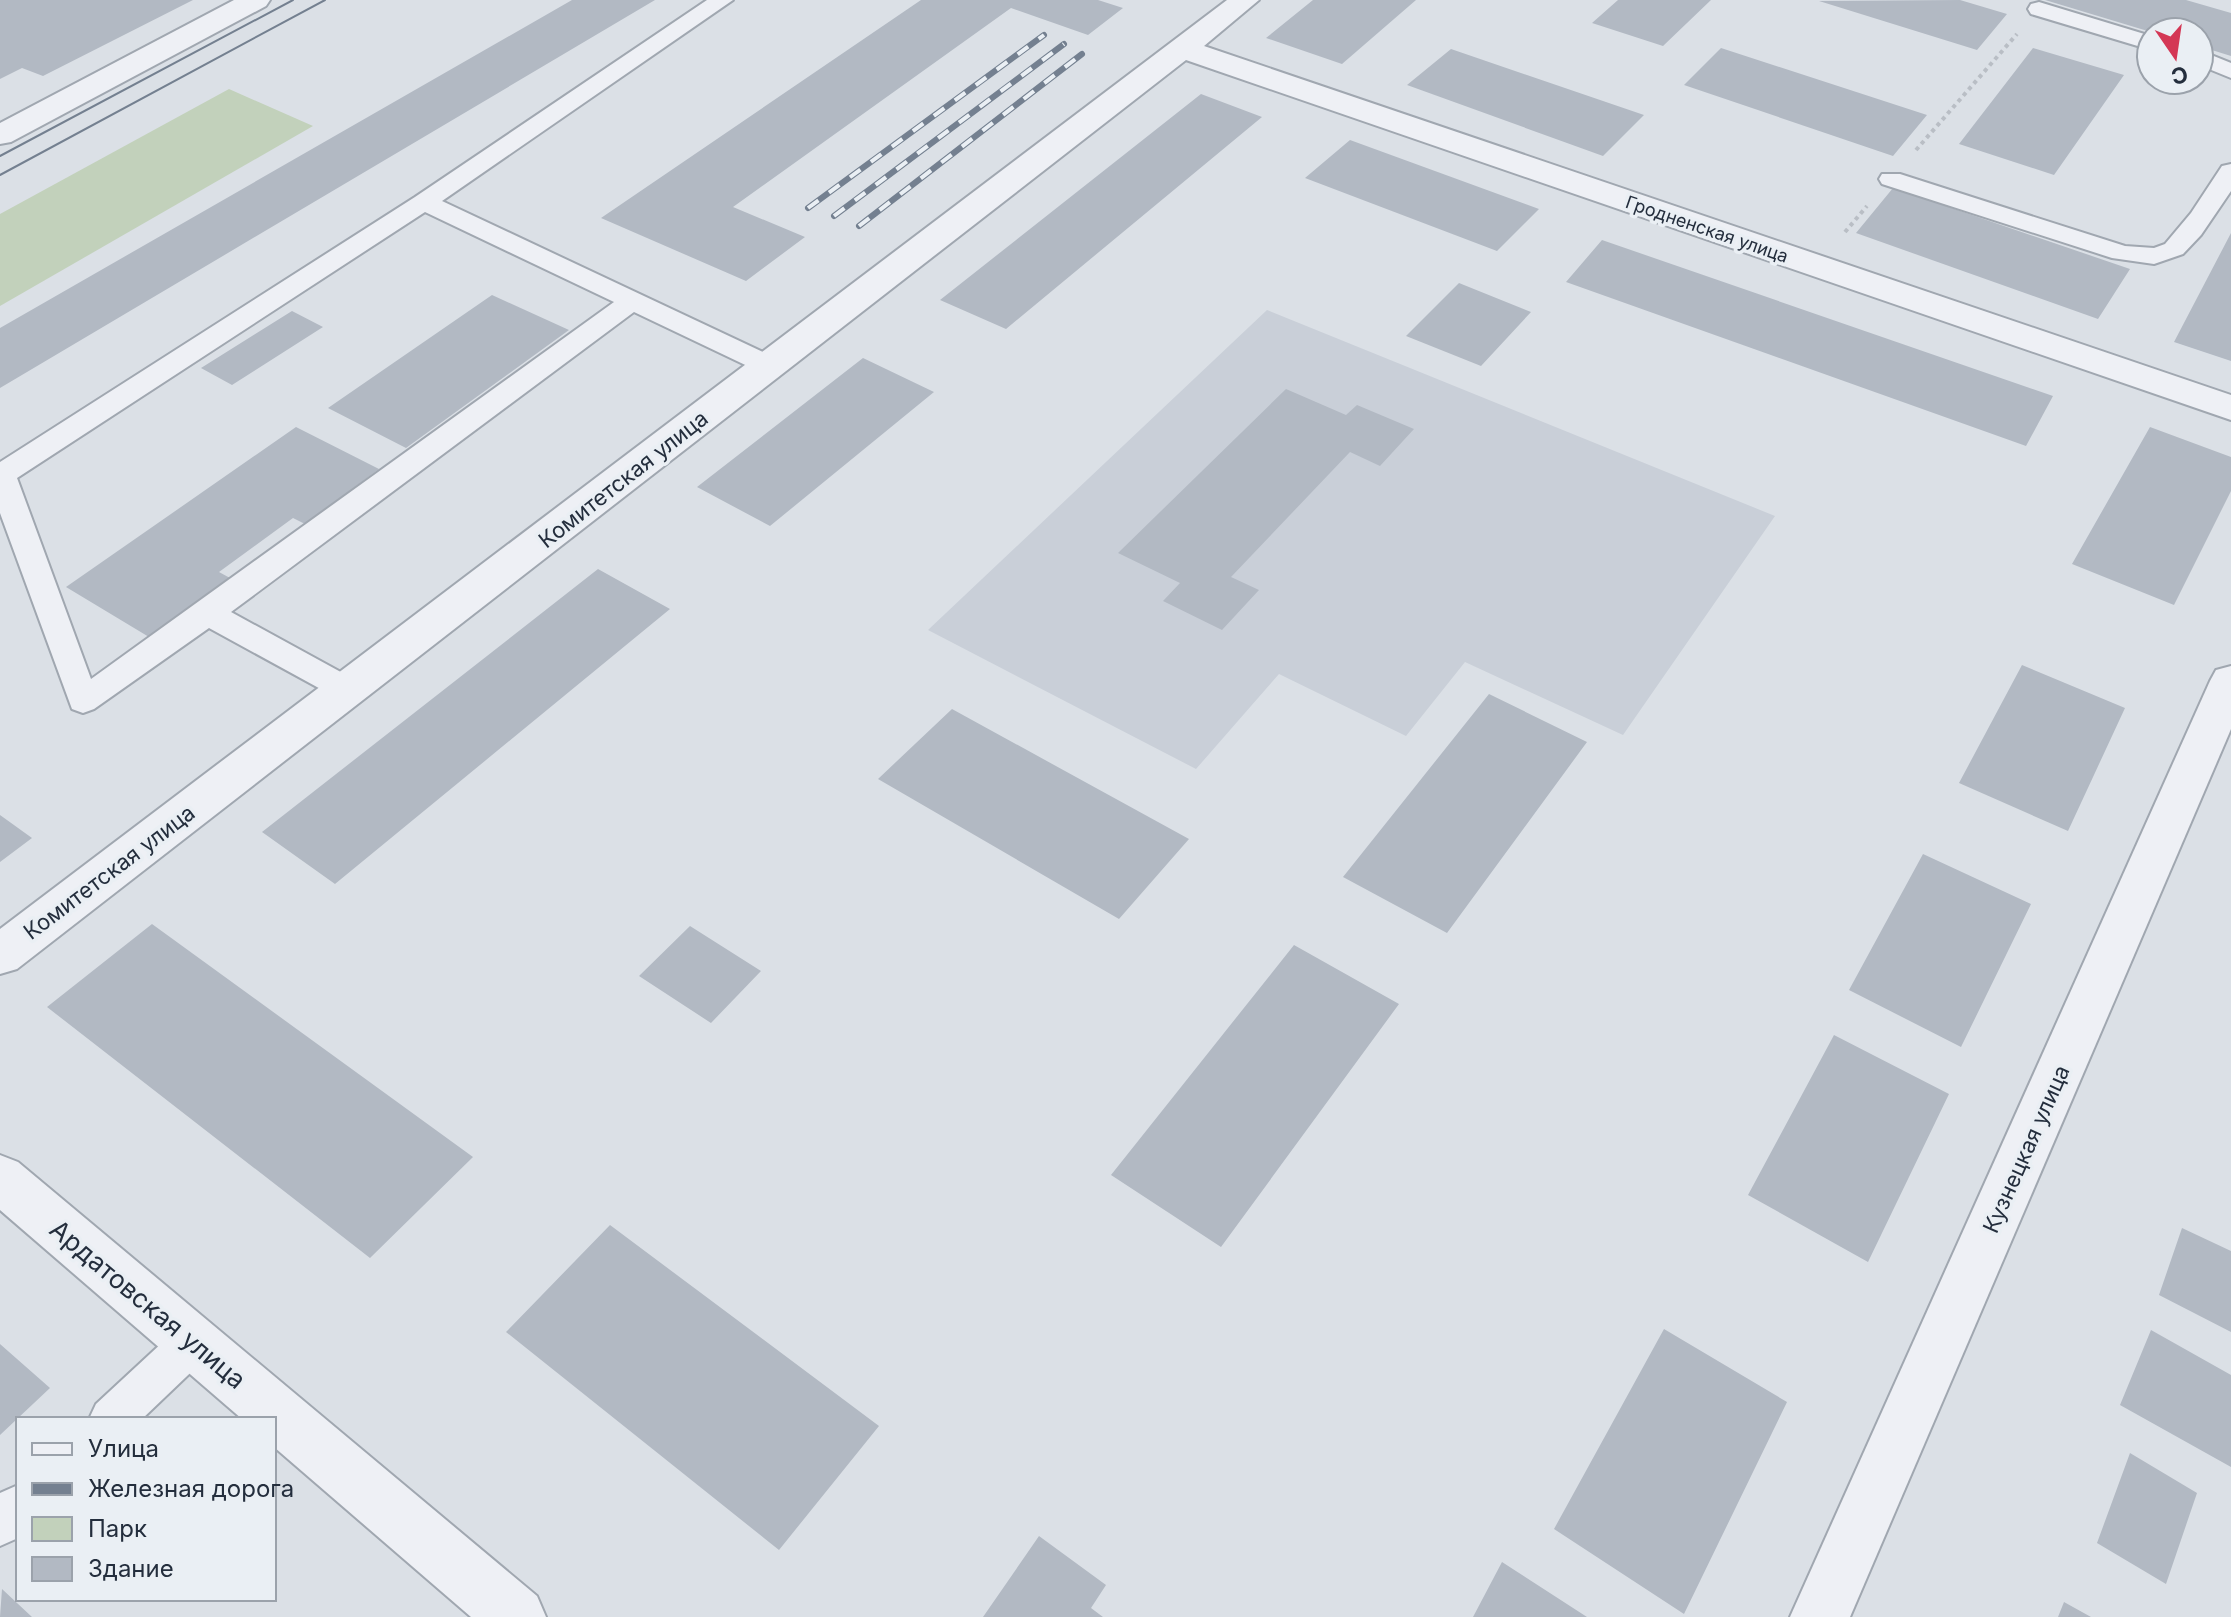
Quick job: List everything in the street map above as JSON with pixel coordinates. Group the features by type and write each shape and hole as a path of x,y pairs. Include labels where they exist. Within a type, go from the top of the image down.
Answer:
{"street":[{"path":"0,135 256,0"},
{"name":"Комитетская улица","path":"0,955 1245,0"},
{"name":"Гродненская улица","path":"1184,49 2231,408"},
{"name":"Кузнецкая улица","path":"1820,1617 2231,681"},
{"name":"Ардатовская улица","path":"0,1178 516,1617"}],"lane":[{"path":"632,301 208,613 83,701 1,475 424,202 722,0"},
{"path":"2039,9 2135,38"},
{"path":"1891,179 2121,253 2149,257 2168,253 2181,243 2231,171"},
{"path":"424,202 770,366"},
{"path":"208,613 348,690"},
{"path":"113,1417 193,1342"},
{"path":"0,1524 16,1509"}],"path":[{"path":"1816,266 2039,9"}],"shaded area":[{"path":"1267,310 1775,516 1623,735 1465,662 1406,736 1279,674 1196,769 928,630"}],"green space":[{"path":"229,89 313,126 0,306 0,214"}],"building":[{"path":"0,0 193,0 43,76 22,68 0,79"},
{"path":"572,0 655,0 0,388 0,328"},
{"path":"921,0 1098,0 1123,8 1088,35 1011,8 733,207 805,237 746,281 601,218"},
{"path":"1313,0 1416,0 1342,64 1266,38"},
{"path":"1618,0 1711,0 1663,46 1592,23"},
{"path":"1960,0 2007,14 1977,50 1819,1"},
{"path":"2045,0 2186,0 2231,13 2231,56 2215,51 2215,16 2135,16 2135,27"},
{"path":"1721,48 1927,115 1893,156 1684,85"},
{"path":"2033,48 2124,75 2054,175 1959,144"},
{"path":"1451,49 1644,115 1603,156 1407,85"},
{"path":"1201,94 1262,117 1006,329 940,300"},
{"path":"1350,140 1539,209 1497,251 1305,178"},
{"path":"1893,188 2130,269 2098,319 1856,233"},
{"path":"2231,233 2231,361 2174,342"},
{"path":"1602,240 2053,396 2026,446 1566,282"},
{"path":"1459,283 1531,312 1481,366 1406,336"},
{"path":"492,295 569,330 406,448 328,408"},
{"path":"292,311 323,327 232,385 201,368"},
{"path":"863,358 934,392 770,526 697,487"},
{"path":"1286,389 1346,415 1357,405 1414,429 1380,466 1350,452 1231,577 1259,590 1222,630 1163,601 1180,583 1118,553"},
{"path":"296,427 379,469 305,524 293,518 219,572 230,578 149,637 66,587"},
{"path":"2150,427 2231,457 2231,491 2174,605 2072,564"},
{"path":"598,569 670,609 335,884 262,832"},
{"path":"2022,665 2125,708 2068,831 1959,783"},
{"path":"1489,694 1587,742 1447,933 1343,877"},
{"path":"952,709 1189,839 1119,919 878,779"},
{"path":"0,815 32,838 0,862"},
{"path":"1923,854 2031,904 1961,1047 1849,990"},
{"path":"152,924 473,1157 370,1258 47,1007"},
{"path":"690,926 761,971 711,1023 639,976"},
{"path":"1294,945 1399,1004 1221,1247 1111,1175"},
{"path":"1834,1035 1949,1094 1868,1262 1748,1195"},
{"path":"610,1225 879,1426 779,1550 506,1332"},
{"path":"2182,1228 2231,1251 2231,1332 2159,1295"},
{"path":"1664,1329 1787,1402 1684,1614 1554,1529"},
{"path":"2151,1330 2231,1375 2231,1467 2120,1405"},
{"path":"0,1344 50,1388 0,1435"},
{"path":"2130,1453 2197,1493 2166,1584 2097,1543"},
{"path":"1039,1536 1106,1585 1091,1608 1103,1617 983,1617"},
{"path":"1502,1562 1587,1617 1473,1617"},
{"path":"2,1589 32,1617 0,1617"},
{"path":"2064,1602 2091,1617 2058,1617"}],"tram line":[{"path":"0,156 293,0"},
{"path":"0,175 325,0"}],"railway":[{"path":"808,208 1044,35"},
{"path":"834,216 1064,44"},
{"path":"859,226 1082,54"}]}
